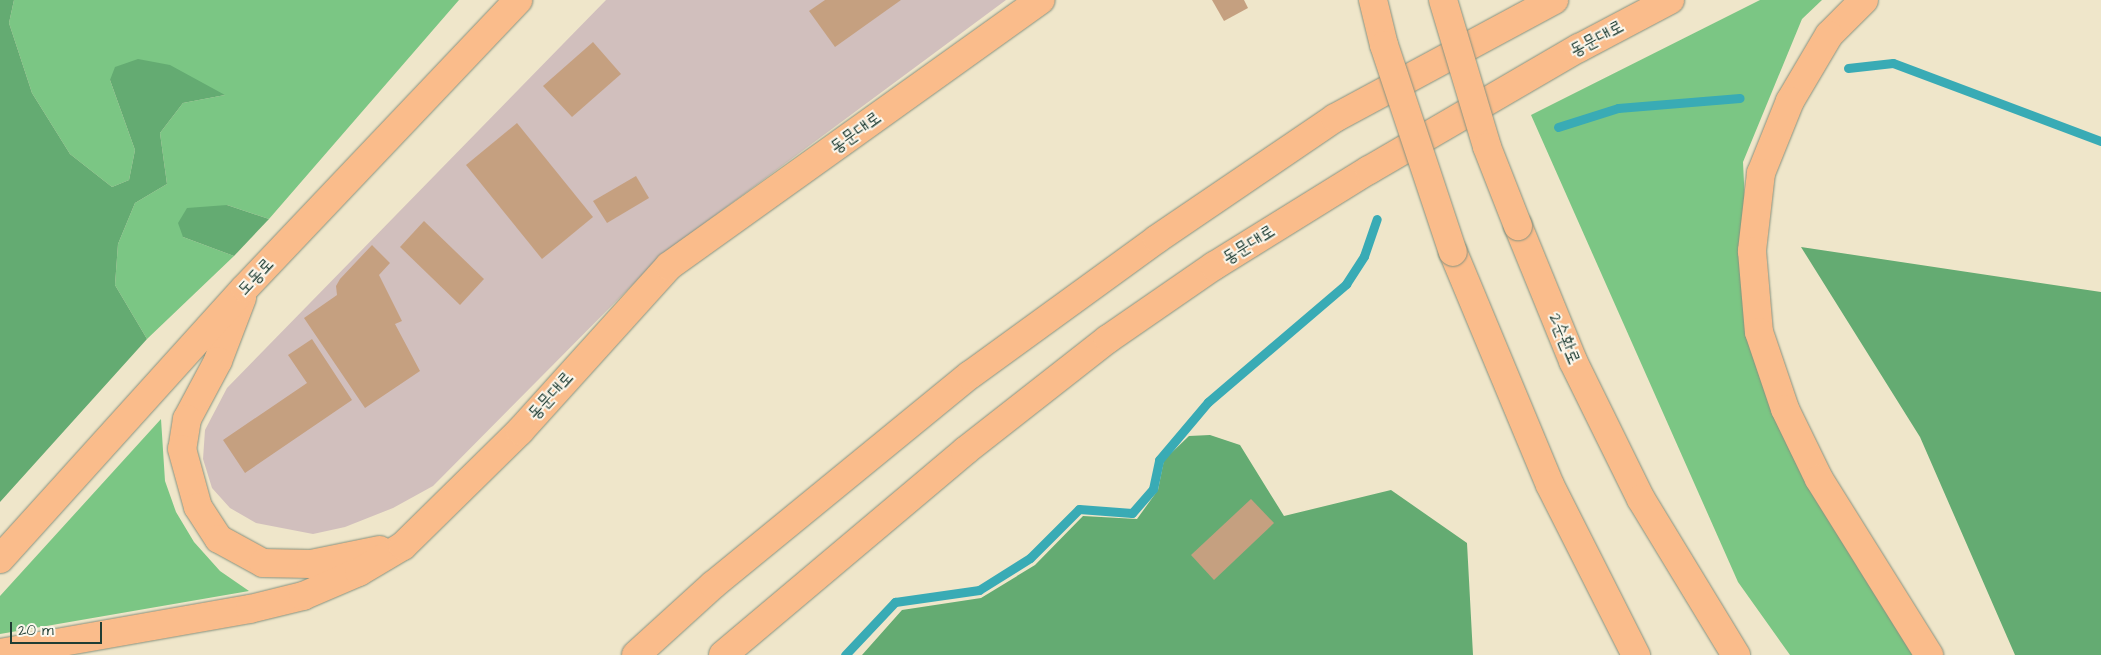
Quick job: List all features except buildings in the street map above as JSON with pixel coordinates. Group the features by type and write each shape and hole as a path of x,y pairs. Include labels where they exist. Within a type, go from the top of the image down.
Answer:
{"main road":[{"name":"도동로","path":"0,558 245,288 518,0"},
{"name":"동문대로","path":"0,653 250,610 303,596 359,572 403,546 520,431 669,266 1040,0"},
{"path":"1373,0 1384,46 1453,252 1550,485 1636,655"},
{"name":"2순환로","path":"1443,0 1487,147 1573,361 1640,500 1736,655"},
{"path":"636,655 713,585 934,404 1111,272 1335,118 1554,0"},
{"name":"동문대로","path":"723,655 965,451 1108,340 1206,272 1377,165 1579,48 1670,0"},
{"path":"1864,0 1829,35 1790,101 1761,173 1752,251 1759,332 1786,409 1819,479 1929,655"},
{"path":"245,288 218,361 187,419 182,449 198,507 218,539 263,563 311,564 403,546"}],"shaded area":[{"path":"606,0 1006,0 663,254 433,486 393,508 345,527 313,534 256,523 230,508 212,488 203,459 205,430 227,388"}],"green space":[{"path":"0,0 14,0 9,23 32,93 70,154 112,187 129,180 135,150 110,80 115,67 138,59 170,65 225,95 183,103 160,133 167,184 135,203 118,244 115,285 147,339 0,502"},
{"path":"14,0 459,0 269,219 227,205 183,237 234,256 147,339 115,285 118,244 135,203 167,184 160,133 183,103 225,95 110,80 135,150 129,180 112,187 70,154 32,93 9,23"},
{"path":"1760,0 1822,0 1802,19 1743,162 1751,327 1914,655 1790,655 1738,582 1531,115"},
{"path":"227,205 269,219 234,256 183,237 178,223 187,208"},
{"path":"1801,247 2101,292 2101,655 2015,655 1920,437"},
{"path":"161,419 165,481 176,512 194,542 220,571 249,591 0,634 0,596"},
{"path":"1210,435 1240,445 1284,516 1391,490 1467,543 1473,655 862,655 902,610 981,598 1035,565 1083,516 1137,519 1158,490 1164,460 1189,436"}],"waterway":[{"path":"1848,68 1893,63 2101,141"},
{"path":"1558,127 1618,108 1740,98"},
{"path":"845,655 895,602 979,590 1030,558 1079,509 1132,513 1153,489 1159,460 1208,402 1346,284 1364,256 1377,219"}]}
